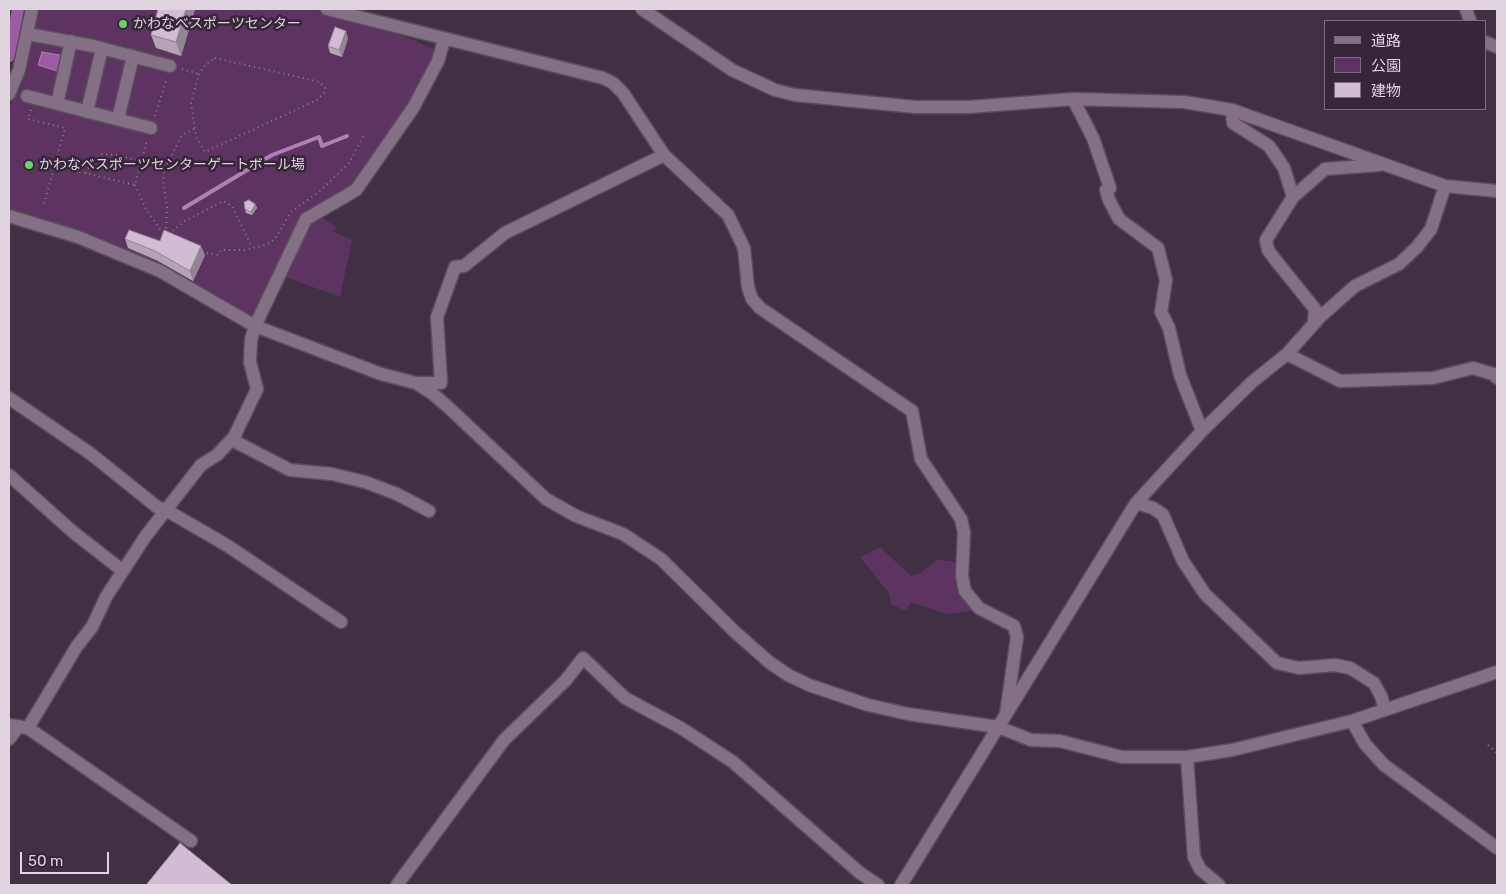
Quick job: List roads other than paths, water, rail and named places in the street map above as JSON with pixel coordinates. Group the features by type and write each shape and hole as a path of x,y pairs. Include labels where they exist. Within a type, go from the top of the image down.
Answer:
{"street":[{"path":"9,94 19,70 32,9"},
{"path":"327,9 444,40 603,78 613,83 622,93 664,155 728,215 744,248 748,287 752,299 760,308 912,411 916,445 921,459 961,519 964,532 962,576 965,591 979,608 1014,626 1017,637 1006,714"},
{"path":"642,9 732,70 775,90 795,95 915,107 969,107 1073,99 1184,102 1232,110 1445,186 1497,191"},
{"path":"28,34 71,41 170,66"},
{"path":"9,739 76,646 92,627 106,597 166,510 200,465 217,454 232,440 257,389 250,362 255,326 306,218 356,190 412,108 438,61 444,40"},
{"path":"57,104 71,41"},
{"path":"87,112 102,48"},
{"path":"118,119 133,56"},
{"path":"31,97 151,128"},
{"path":"1073,99 1093,138 1110,188 1106,190 1109,200 1119,219 1158,248 1166,280 1161,312 1169,328 1180,375 1202,431"},
{"path":"1232,110 1233,123 1269,146 1277,155 1284,168 1293,197"},
{"path":"9,216 78,237 160,271 255,326 381,374 416,383 441,383 437,317 455,266 464,266 505,233 664,155"},
{"path":"1314,323 1315,309 1276,262 1268,250 1266,240 1293,197 1325,169 1385,165"},
{"path":"901,885 1136,503 1202,431 1252,382 1286,354 1314,323 1355,286 1399,264 1417,247 1431,229 1445,186"},
{"path":"1286,354 1340,382 1433,378 1473,368 1493,374 1497,378"},
{"path":"416,383 448,407 546,499 576,516 623,534 661,559 735,632 788,675 809,685 868,705 908,714 998,728 1031,740 1060,741 1122,758 1187,758 1232,750 1352,721 1497,672"},
{"path":"9,398 91,454 157,507 166,510 228,546 341,622"},
{"path":"232,440 290,470 332,474 365,482 398,494 429,511"},
{"path":"9,475 73,532 123,571"},
{"path":"1136,503 1153,508 1163,515 1183,561 1205,594 1277,663 1299,668 1335,665 1350,668 1374,683 1381,696 1385,710"},
{"path":"397,885 504,740 566,680 583,658 625,698 681,728 733,762 860,873 878,885"},
{"path":"1352,721 1365,744 1384,765 1497,848"},
{"path":"19,726 191,841"},
{"path":"1187,758 1194,857 1200,869 1219,885"}],"waterway":[{"path":"9,56 18,9"},
{"path":"184,208 272,155 319,137 322,146 347,136"}],"place":[{"name":"かわなべスポーツセンター","path":"123,24"},
{"name":"かわなべスポーツセンターゲートボール場","path":"29,165"}]}
